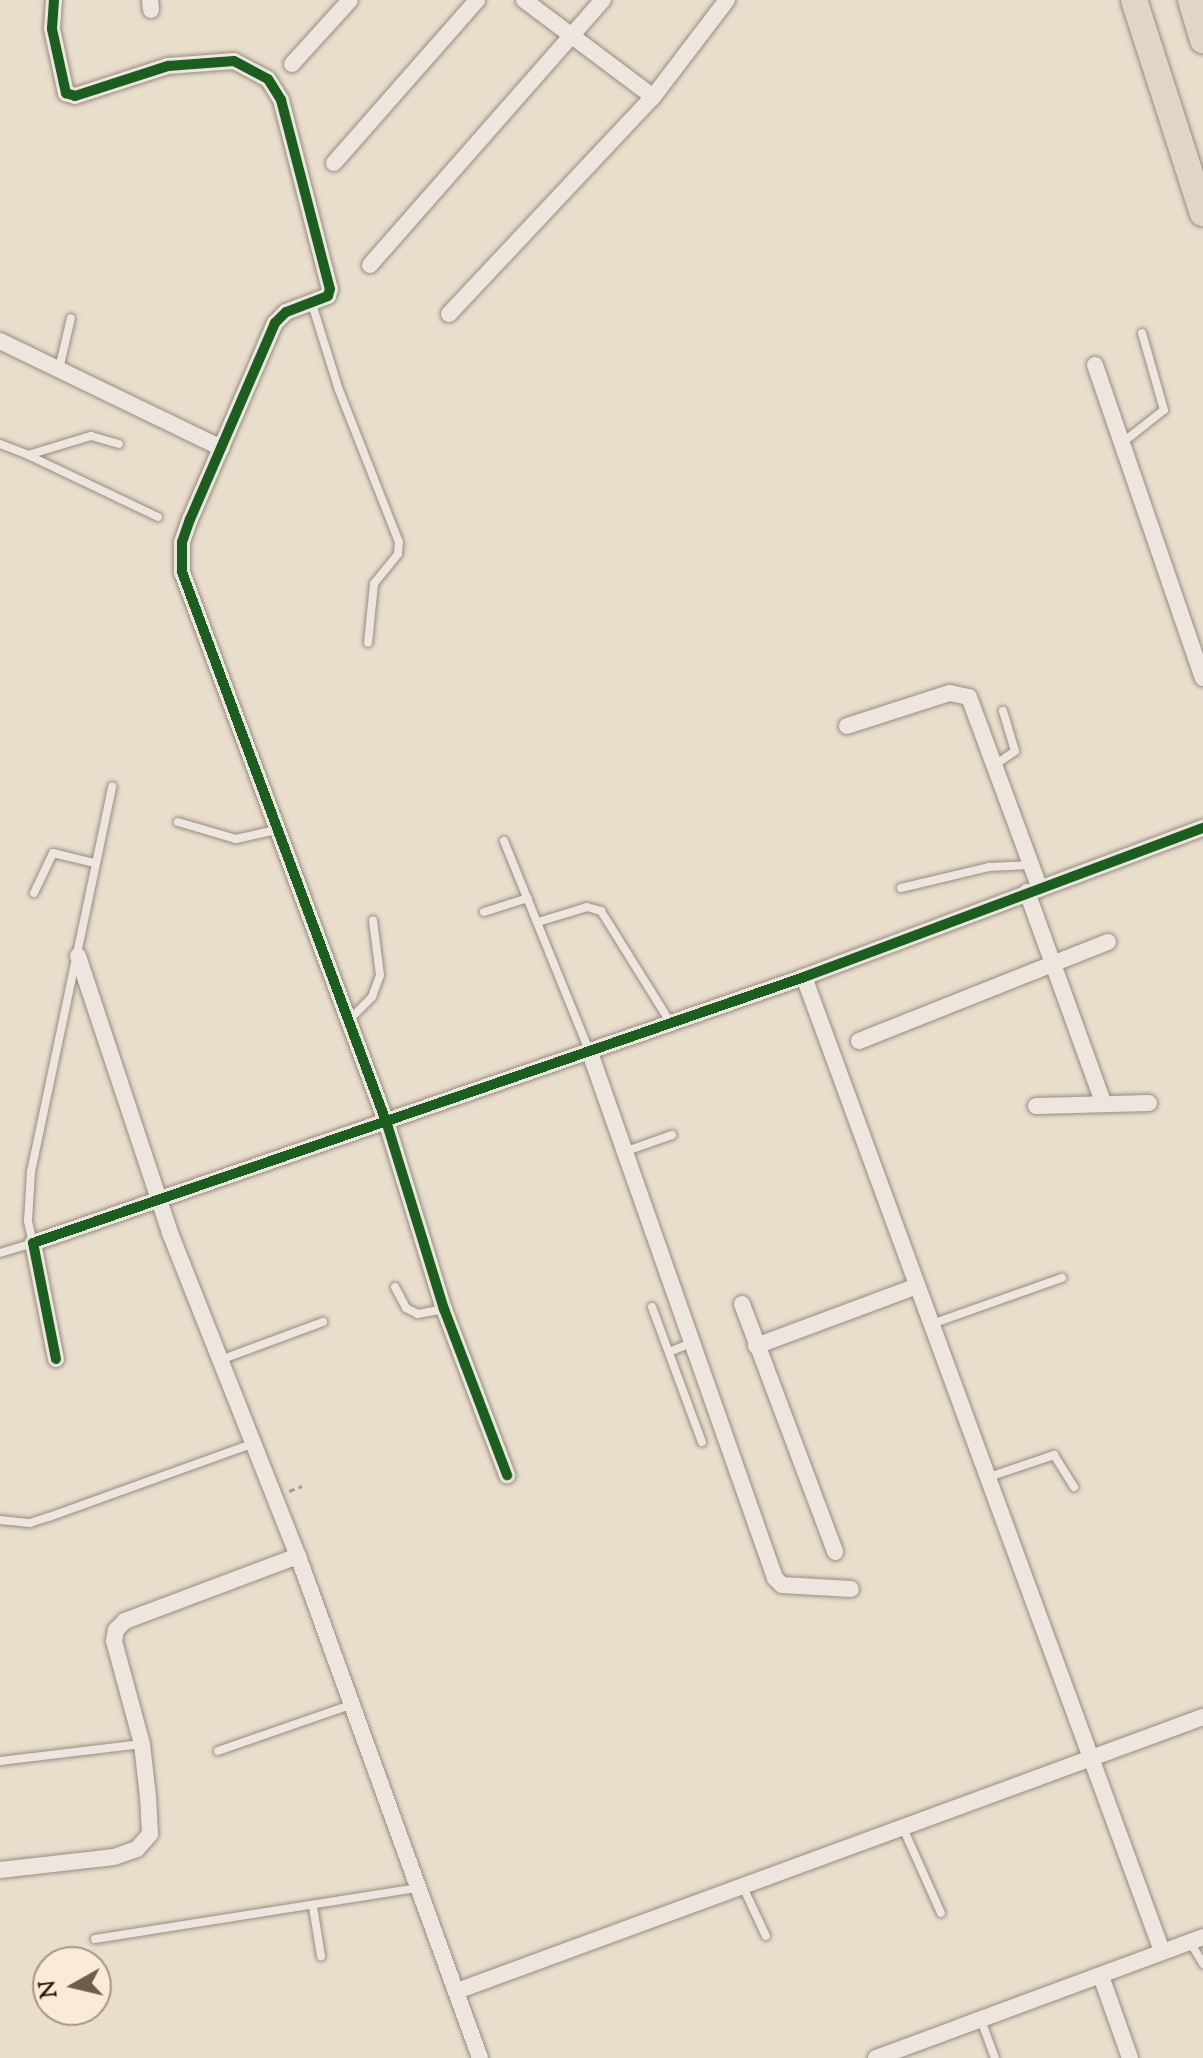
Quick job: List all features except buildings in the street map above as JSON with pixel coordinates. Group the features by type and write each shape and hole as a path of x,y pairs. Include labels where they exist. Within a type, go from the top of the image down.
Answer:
{"main road":[{"path":"1134,0 1203,213"},
{"path":"1191,0 1203,40"}],"street":[{"path":"54,0 52,29 61,83 75,96 117,79 181,65 234,61 268,79 281,100 330,289 312,304 286,312 275,323 182,542 182,572 387,1124 444,1309 507,1475"},
{"path":"292,64 350,0"},
{"path":"334,163 477,0"},
{"path":"524,0 653,97"},
{"path":"370,265 575,37 603,0"},
{"path":"449,314 653,97 727,0"},
{"path":"0,341 221,448"},
{"path":"1095,365 1203,678"},
{"path":"847,726 961,692 969,697 1031,864 1033,889 1054,966 1103,1102"},
{"path":"56,1359 33,1243 387,1124 589,1050 804,977 1203,828"},
{"path":"859,1041 1108,942"},
{"path":"78,956 158,1199 298,1556 421,1887 480,2058"},
{"path":"804,977 1162,1951"},
{"path":"589,1050 689,1344 775,1578 782,1585 851,1589"},
{"path":"1036,1106 1149,1103"},
{"path":"756,1346 917,1286"},
{"path":"742,1304 835,1552"},
{"path":"0,1870 114,1857 137,1849 150,1834 142,1744 114,1641 116,1630 125,1621 298,1556"},
{"path":"457,1991 1090,1762 1203,1717"},
{"path":"876,2058 1197,1939"},
{"path":"1101,1976 1130,2058"}],"lane":[{"path":"312,304 399,542 398,554 374,584 368,643"},
{"path":"59,370 71,318"},
{"path":"1122,443 1164,410 1142,333"},
{"path":"28,455 91,436 119,444"},
{"path":"0,444 158,517"},
{"path":"996,764 1015,748 1003,711"},
{"path":"0,1253 33,1243 28,1221 31,1172 112,786"},
{"path":"178,822 236,839 276,830"},
{"path":"504,841 589,1050"},
{"path":"34,893 53,853 94,863"},
{"path":"901,888 989,867 1031,864"},
{"path":"484,912 528,898"},
{"path":"538,922 587,907 601,911 670,1022"},
{"path":"348,1020 372,997 380,975 373,920"},
{"path":"623,1152 672,1135"},
{"path":"931,1324 1062,1278"},
{"path":"395,1287 406,1308 418,1314 444,1309"},
{"path":"652,1307 702,1442"},
{"path":"220,1361 323,1322"},
{"path":"669,1352 689,1344"},
{"path":"0,1520 30,1523 252,1444"},
{"path":"989,1477 1054,1455 1074,1487"},
{"path":"218,1751 353,1704"},
{"path":"0,1761 142,1744"},
{"path":"903,1828 941,1913"},
{"path":"95,1939 313,1907 421,1887"},
{"path":"743,1887 766,1936"},
{"path":"313,1907 321,1956"},
{"path":"1197,1939 1203,1964"},
{"path":"981,2020 995,2058"}],"cycle path":[{"path":"54,0 52,29 66,93 75,96 168,66 234,61 268,79 281,100 330,289 328,296 286,312 275,323 190,519 182,542 182,572 387,1124 444,1309 507,1475"},
{"path":"56,1359 33,1243 804,977 1203,828"}]}
